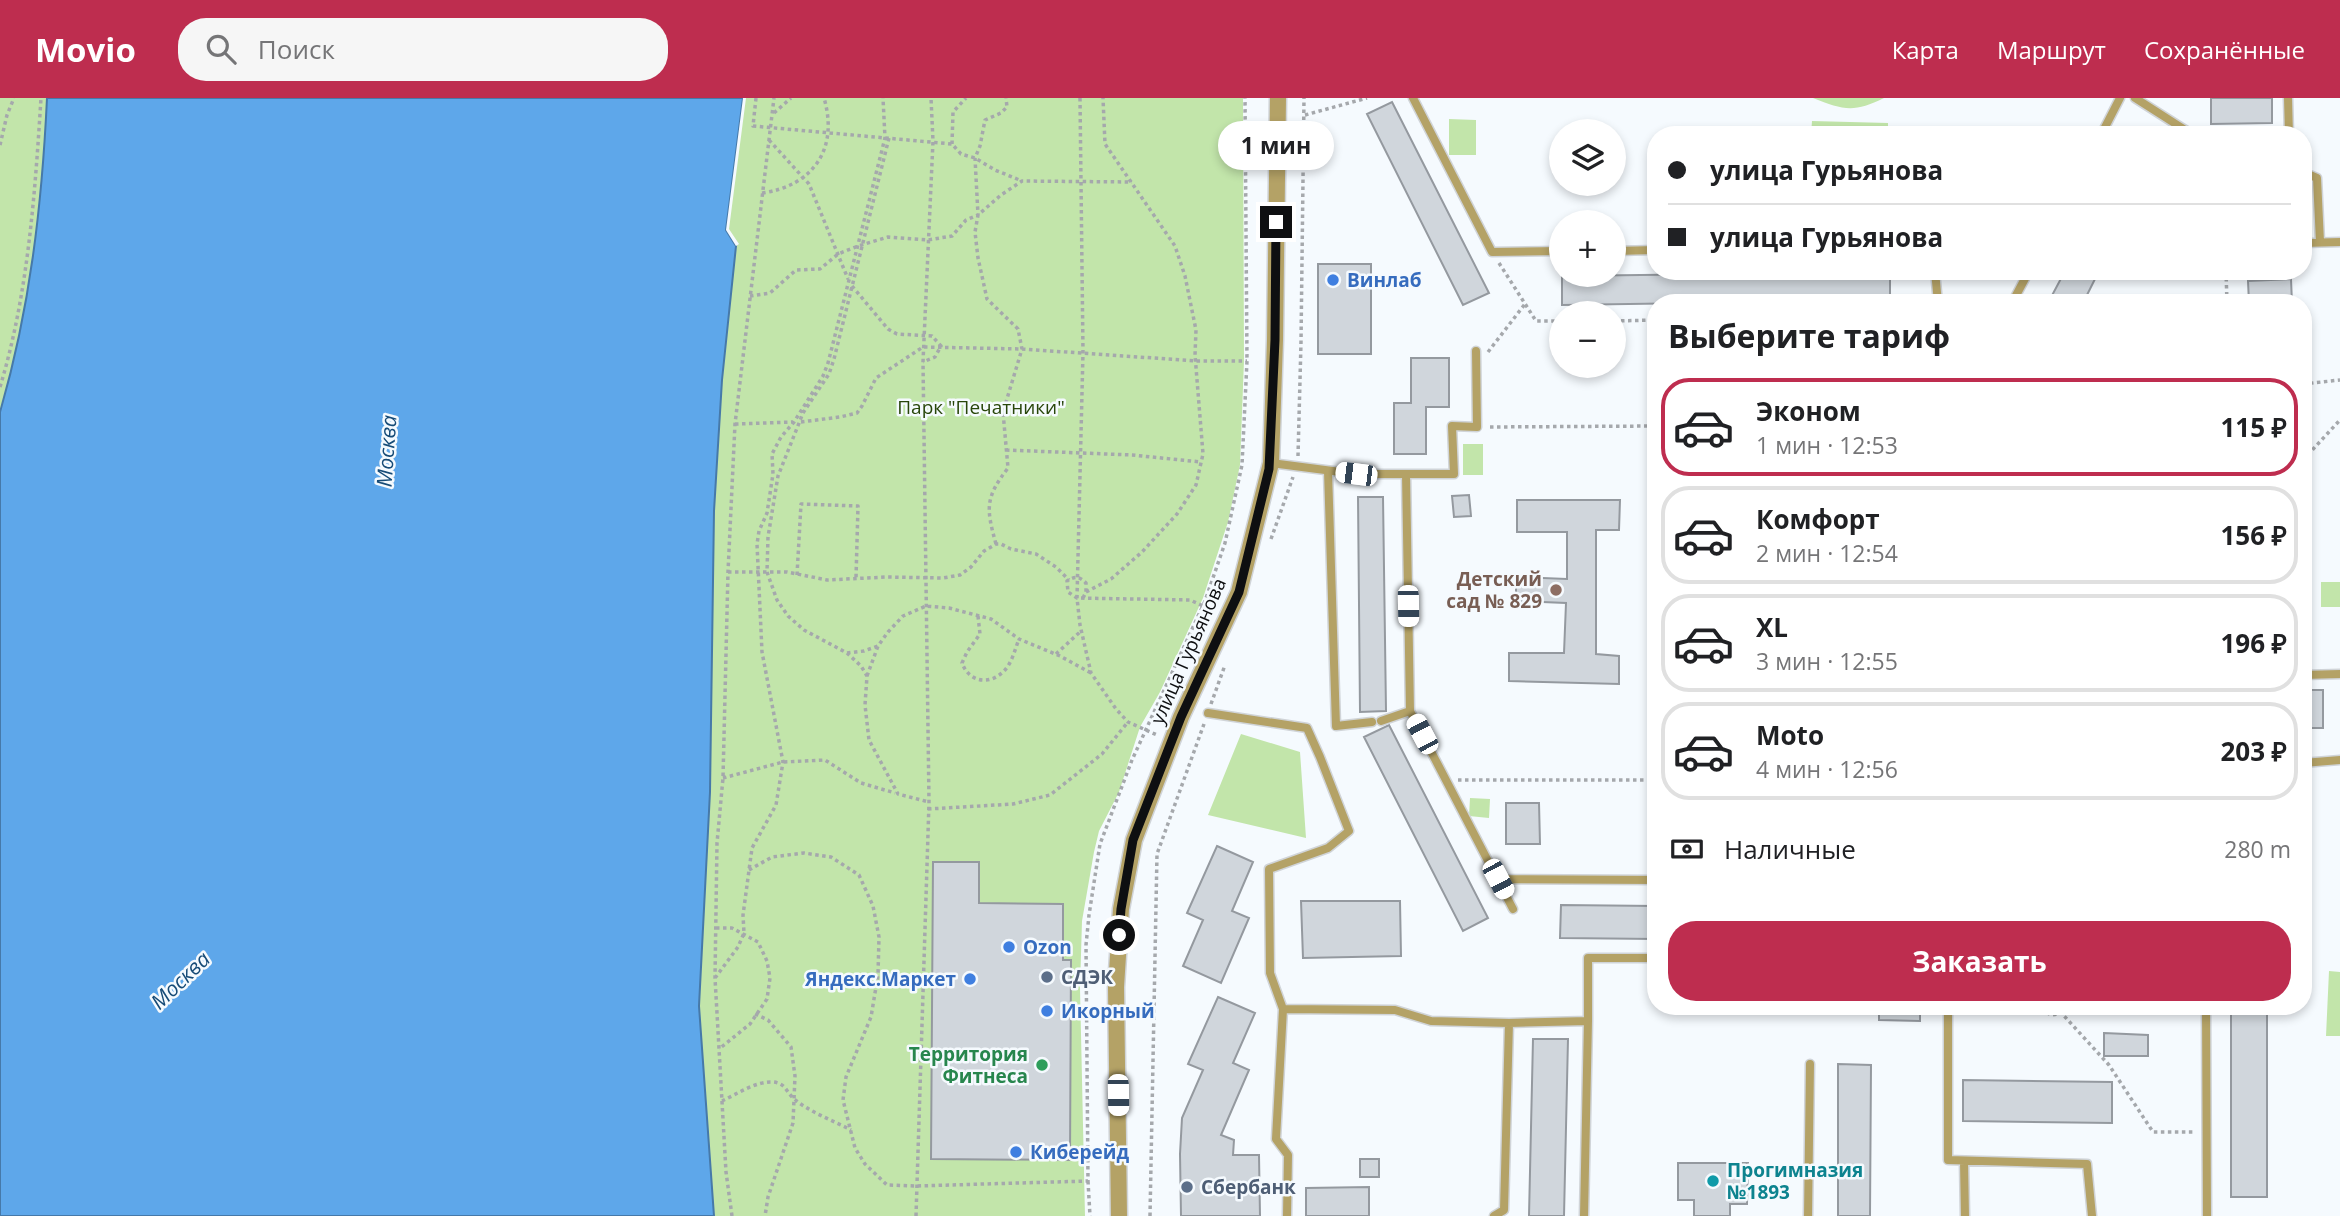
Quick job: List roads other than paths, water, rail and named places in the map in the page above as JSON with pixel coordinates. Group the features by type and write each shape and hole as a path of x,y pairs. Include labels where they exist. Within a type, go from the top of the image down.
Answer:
{"street":[{"name":"улица Гурьянова","path":"1119,1216 1116,987 1121,909 1133,840 1181,717 1239,592 1271,463 1278,98"}],"lane":[{"path":"1413,98 1492,252 1549,251"},
{"path":"2106,126 2120,98"},
{"path":"2136,98 2179,126"},
{"path":"2288,98 2289,126"},
{"path":"2312,176 2317,178 2320,242"},
{"path":"2312,242 2340,242"},
{"path":"1626,251 1647,250"},
{"path":"1271,463 1356,474 1454,474 1452,426 1478,427 1476,351"},
{"path":"1328,471 1336,726 1377,722 1410,711"},
{"path":"1406,474 1410,711 1513,909"},
{"path":"2312,675 2340,674"},
{"path":"1208,713 1307,728 1349,831 1328,848 1269,869 1270,974 1283,1009 1276,1139 1288,1155 1287,1216"},
{"path":"2312,762 2340,760"},
{"path":"1498,879 1647,880"},
{"path":"1584,1216 1588,958 1647,958"},
{"path":"1283,1009 1395,1010 1431,1021 1588,1021"},
{"path":"1948,1015 1948,1160 2087,1164 2092,1216"},
{"path":"2206,1015 2207,1216"},
{"path":"1494,1216 1504,1210 1509,1023"},
{"path":"1808,1216 1810,1064"},
{"path":"1964,1161 1965,1216"}],"water":[{"name":"Москва","path":"47,98 743,98 726,230 736,246 722,380 714,511 710,792 699,1006 714,1216 0,1216 0,412 19,335 33,256"}],"place":[{"name":"Винлаб","path":"1333,280"},
{"name":"Детский сад № 829","path":"1556,590"},
{"name":"Ozon","path":"1009,947"},
{"name":"СДЭК","path":"1047,977"},
{"name":"Яндекс.Маркет","path":"970,979"},
{"name":"Икорный","path":"1047,1011"},
{"name":"Территория Фитнеса","path":"1042,1065"},
{"name":"Киберейд","path":"1016,1152"},
{"name":"Прогимназия №1893","path":"1713,1181"},
{"name":"Сбербанк","path":"1187,1187"}],"park label":[{"name":"Парк \"Печатники\"","path":"981,407"}]}
